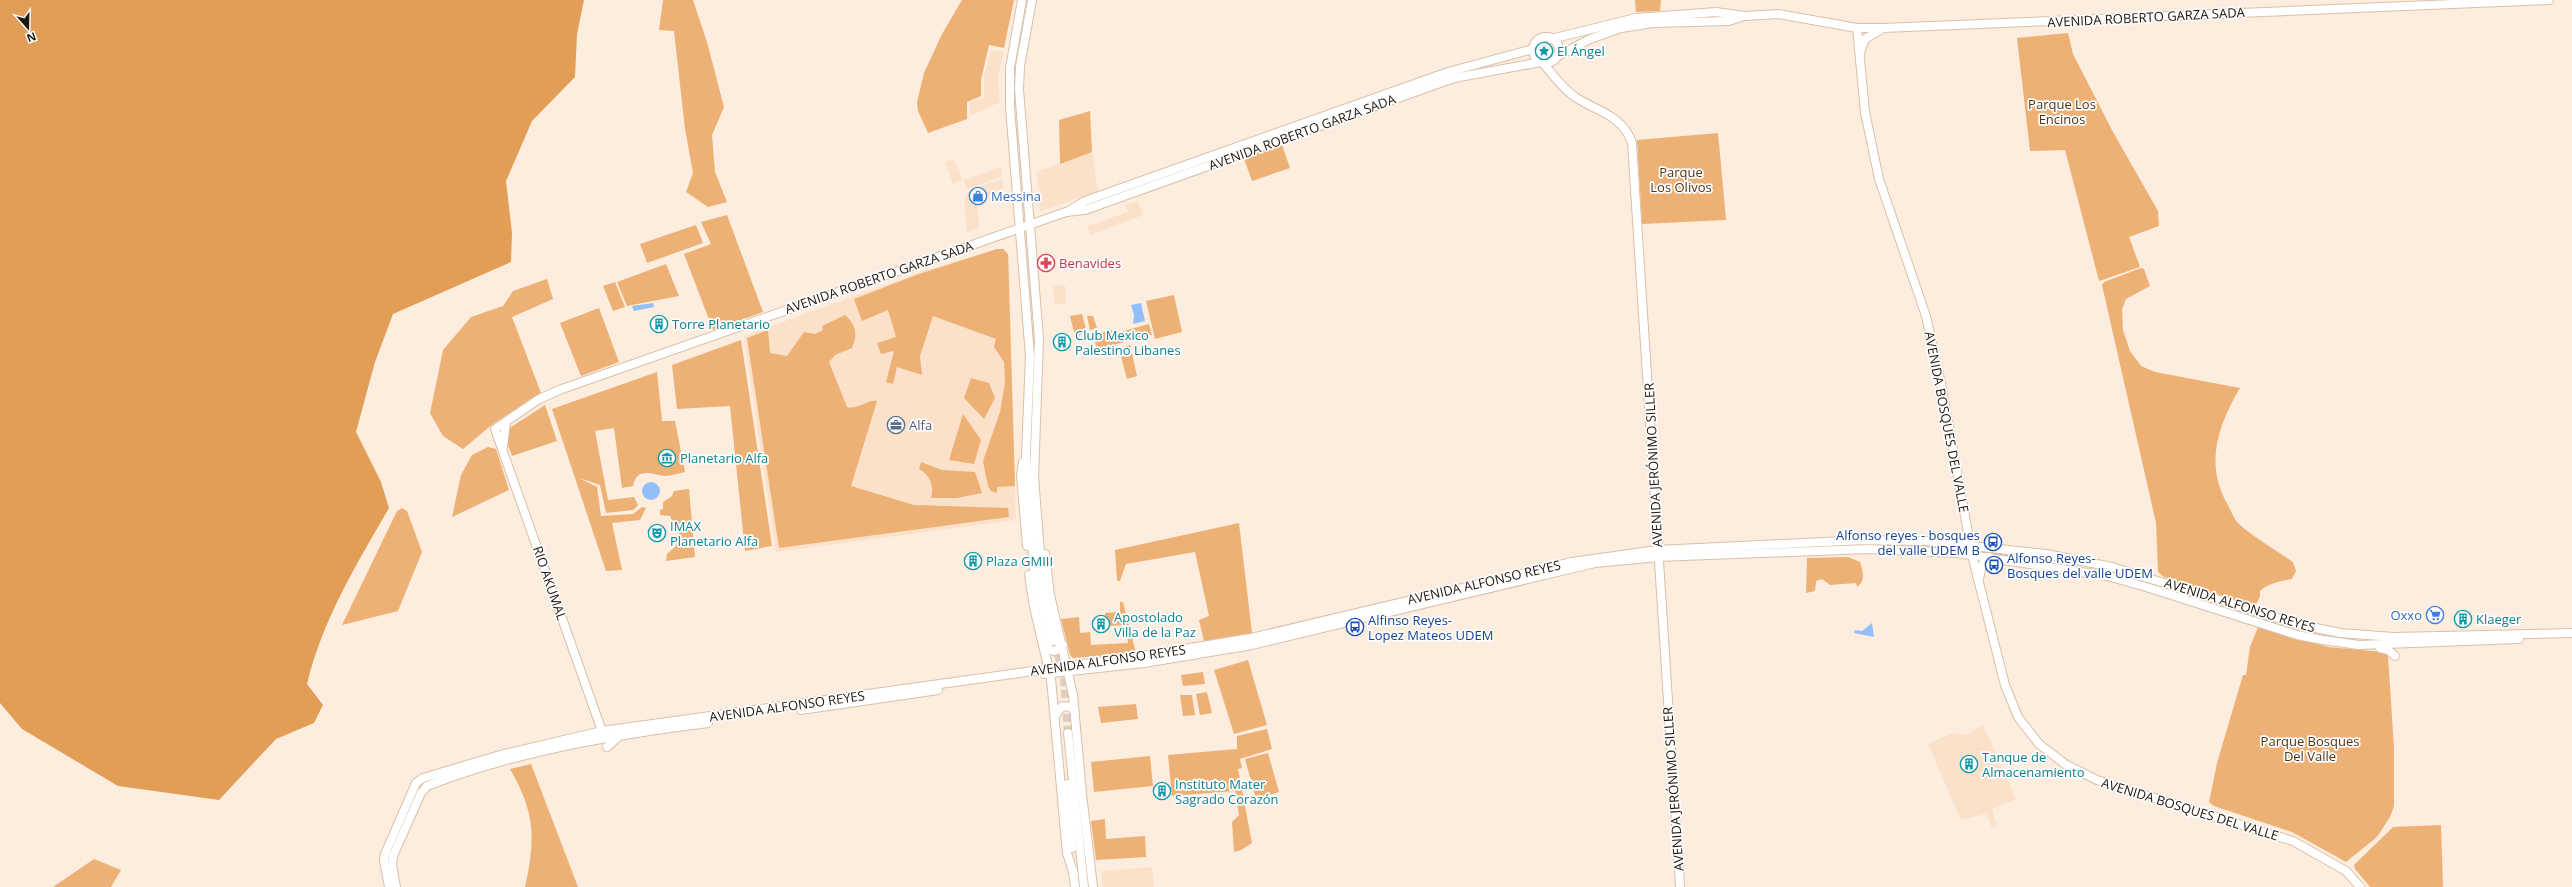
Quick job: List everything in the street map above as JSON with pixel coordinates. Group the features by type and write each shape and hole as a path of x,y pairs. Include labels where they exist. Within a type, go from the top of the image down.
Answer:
{"street":[{"path":"1022,0 1009,81 1030,356 1026,456 1021,476 1029,571 1034,607 1049,646 1055,650 1063,645"},
{"path":"1032,0 1019,77 1031,224 1039,353 1033,462 1041,580 1049,646 1047,671 1055,716 1067,853 1074,875 1081,887"},
{"name":"AVENIDA ROBERTO GARZA SADA","path":"1551,39 1636,18 1716,12 1744,16 1788,15 1857,28 1883,28 2549,0"},
{"name":"AVENIDA ROBERTO GARZA SADA","path":"1555,59 1590,39 1621,28 1653,23 1729,21 1744,16"},
{"name":"AVENIDA BOSQUES DEL VALLE","path":"1857,28 1859,58 1866,112 1879,179 1926,316 1941,383 1972,555 2005,684 2018,717 2039,744 2065,764 2097,780 2293,841 2340,867 2360,887"},
{"path":"1859,58 1866,39 1883,28"},
{"path":"1539,39 1551,39 1558,49 1555,59 1542,63 1534,56 1533,49 1539,39"},
{"name":"AVENIDA ROBERTO GARZA SADA","path":"495,429 540,399 562,389 1066,212 1085,201 1409,86 1510,54 1533,49"},
{"path":"1495,70 1510,54"},
{"name":"AVENIDA JERÓNIMO SILLER","path":"1555,59 1559,80"},
{"name":"AVENIDA ROBERTO GARZA SADA","path":"1066,212 1085,210 1440,82 1464,75 1542,63"},
{"name":"AVENIDA JERÓNIMO SILLER","path":"1542,63 1574,97 1611,116 1626,130 1632,143 1680,887"},
{"path":"1409,86 1415,88 1433,82 1440,82 1444,78 1458,73 1467,67"},
{"path":"503,448 506,422"},
{"name":"RIO AKUMAL","path":"495,429 603,734"},
{"path":"1033,462 1039,484 1048,588 1069,668 1073,695 1093,887"},
{"path":"1966,525 1975,537 1986,546"},
{"name":"AVENIDA ALFONSO REYES","path":"396,887 392,874 393,856 422,790 430,785 504,762 533,751 603,734 1069,668 1251,638 1572,562 1658,554 1864,540 1901,539 1986,546 2112,566 2297,624 2340,633 2394,637 2572,633"},
{"name":"AVENIDA ALFONSO REYES","path":"1069,668 1088,670 1252,645 1595,563 1658,554 1868,549 1972,555 2107,576 2297,635 2359,645 2572,638"},
{"path":"1979,584 1982,566 1989,557"},
{"path":"2359,645 2388,650 2395,656"},
{"path":"1073,695 1078,678 1088,670"},
{"name":"AVENIDA ALFONSO REYES","path":"603,734 621,734 1047,671"},
{"path":"1055,716 1062,706 1071,707 1075,712"},
{"path":"1074,875 1066,733 1081,887"},
{"path":"607,747 621,734"},
{"name":"AVENIDA ALFONSO REYES","path":"390,887 384,861 385,854 416,783 423,778 506,753 533,751"},
{"path":"504,762 506,753"},
{"path":"1081,887 1085,853 1088,846"}],"shaded area":[{"path":"0,0 584,0 577,34 575,77 532,121 506,181 512,233 511,262 393,314 375,362 356,432 381,482 389,508 331,615 314,660 307,684 323,705 314,723 276,739 219,800 118,786 22,729 0,703"},
{"path":"991,50 1004,52 998,77 1000,102 970,116 970,102 984,98 984,77"},
{"path":"1092,152 1098,191 1039,212 1040,191 1036,172"},
{"path":"954,159 962,180 953,184 945,162"},
{"path":"1001,167 1002,176 967,189 964,180"},
{"path":"1003,179 1003,189 977,199 979,228 967,232 964,203 969,190"},
{"path":"1138,201 1143,215 1090,235 1088,226 1128,212 1125,205"},
{"path":"997,249 1003,249 1009,257 1016,520 776,552 744,336 924,271"},
{"path":"1065,285 1066,303 1055,305 1053,286"},
{"path":"1983,725 2016,799 1992,809 1997,826 1992,828 1986,814 1961,820 1928,744 1953,733 1965,735"},
{"path":"1152,867 1154,887 1103,887 1101,871"}],"green space":[{"path":"663,0 693,0 707,42 724,107 712,135 715,172 727,202 708,207 686,192 693,173 685,129 674,31 659,30"},
{"path":"962,0 1014,0 1004,48 989,45 981,80 981,96 967,102 967,119 928,133 918,111 917,102 924,73 942,34"},
{"path":"1635,0 1661,0 1660,11 1636,12"},
{"name":"Parque Los Encinos","path":"2068,33 2073,54 2113,132 2158,211 2159,226 2129,237 2140,267 2099,281 2065,150 2030,151 2017,38"},
{"path":"1090,111 1092,152 1060,164 1059,120"},
{"name":"Parque Los Olivos","path":"1718,133 1726,220 1642,224 1637,140"},
{"path":"1282,145 1290,168 1252,181 1243,156"},
{"path":"727,215 763,312 713,330 684,254 711,244 701,222"},
{"path":"696,225 703,243 647,263 640,244"},
{"path":"997,249 1003,249 1008,254 1015,486 997,487 997,493 991,491 988,486 983,461 1000,412 1005,383 1004,362 994,347 996,339 933,316 920,356 922,375 897,367 893,384 886,382 894,351 881,354 877,343 896,337 888,310 862,321 854,299 919,274"},
{"path":"666,264 679,296 627,306 617,282"},
{"path":"2141,268 2144,269 2150,286 2126,299 2122,309 2123,330 2130,351 2141,366 2155,372 2240,388 2225,416 2217,445 2215,460 2221,490 2238,523 2258,539 2293,562 2296,571 2292,579 2275,583 2263,588 2260,591 2260,596 2257,603 2252,605 2164,577 2158,572 2156,523 2102,285 2104,282"},
{"path":"547,279 553,299 512,317 541,393 494,423 463,449 443,436 430,413 443,350 471,317 503,306 513,291"},
{"path":"615,282 625,307 613,311 603,286"},
{"path":"1174,295 1182,332 1155,339 1146,301"},
{"path":"599,308 619,362 581,376 560,323"},
{"path":"1082,314 1087,333 1075,336 1070,316"},
{"path":"845,315 854,326 854,343 852,348 835,355 829,362 847,407 851,408 877,401 851,486 914,505 1008,508 1009,517 779,548 747,338 768,330 770,353 787,356 804,332 815,334 823,330 822,326"},
{"path":"1087,316 1093,316 1097,328 1090,330"},
{"path":"1149,324 1152,335 1097,349 1093,335 1112,330 1113,334"},
{"path":"741,340 772,546 745,551 730,406 677,409 672,365"},
{"path":"1130,345 1137,376 1127,379 1119,349"},
{"path":"657,372 662,421 675,421 685,472 670,476 647,473 643,474 638,476 633,486 622,488 614,428 595,431 608,500 634,497 638,505 633,510 606,513 600,485 579,478 597,487 601,516 633,514 642,507 646,508 640,520 612,523 622,570 606,571 552,409"},
{"path":"971,378 989,383 995,398 984,419 964,398"},
{"path":"545,405 557,441 512,456 505,437 511,427"},
{"path":"963,414 981,440 974,464 949,460"},
{"path":"488,447 496,449 509,490 452,517 461,475 472,455"},
{"path":"921,462 942,470 975,472 982,493 957,498 931,498 932,485 926,474 919,469"},
{"path":"689,489 695,557 666,561 667,554 676,546 679,534 670,516 660,515 660,510 663,509 663,502 672,496 674,491"},
{"path":"402,508 407,511 422,552 398,611 342,625 397,511"},
{"path":"1239,523 1252,633 1204,641 1199,620 1209,616 1195,552 1126,564 1120,581 1117,581 1115,550"},
{"path":"1848,557 1860,562 1863,579 1860,585 1857,587 1856,583 1830,585 1822,579 1816,581 1815,591 1806,593 1807,558"},
{"path":"1120,602 1123,602 1136,653 1073,658 1070,655 1061,619 1079,617 1080,633 1090,632 1091,645 1128,643 1126,625 1110,626 1109,618 1105,619 1105,613 1120,612"},
{"name":"Parque Bosques Del Valle","path":"2258,627 2328,647 2383,652 2388,656 2394,748 2394,806 2390,817 2377,837 2346,862 2292,832 2214,806 2209,802 2217,763 2243,675 2246,675 2250,647"},
{"path":"1248,660 1267,725 1234,734 1214,670"},
{"path":"1203,672 1205,684 1183,686 1181,675"},
{"path":"1207,692 1212,713 1200,715 1196,694"},
{"path":"1180,695 1192,695 1195,715 1183,716"},
{"path":"1136,704 1138,719 1101,723 1098,707"},
{"path":"1267,729 1272,749 1240,759 1242,768 1238,769 1252,843 1241,850 1234,852 1232,822 1239,815 1235,791 1172,796 1168,755 1237,749 1237,736"},
{"path":"1268,753 1279,792 1256,799 1245,759"},
{"path":"1150,756 1153,786 1094,792 1091,762"},
{"path":"531,764 578,887 525,887 531,854 531,826 529,813 524,799 510,769"},
{"path":"1105,819 1106,839 1145,836 1146,857 1096,860 1091,821"},
{"path":"2441,825 2443,887 2370,887 2355,869 2354,865 2393,827"},
{"path":"94,859 121,870 111,887 53,887"}],"water":[{"path":"653,303 654,307 634,311 632,306"},
{"path":"1141,303 1145,321 1133,324 1134,315 1131,305"},
{"path":"647,482 655,482 660,487 658,498 655,500 647,500 642,495 642,487"},
{"path":"1872,623 1874,637 1854,633 1855,630 1862,631"}],"waterway":[{"path":"1985,552 2017,558"},
{"path":"2135,580 2144,582"}],"tunnel":[{"path":"1055,643 1064,678 1068,733"}],"place":[{"name":"El Ángel","path":"1544,51"},
{"name":"Messina","path":"978,196"},
{"name":"Benavides","path":"1046,263"},
{"name":"Torre Planetario","path":"659,324"},
{"name":"Club Mexico Palestino Libanes","path":"1062,342"},
{"name":"Alfa","path":"896,425"},
{"name":"Planetario Alfa","path":"667,458"},
{"name":"IMAX Planetario Alfa","path":"657,533"},
{"name":"Alfonso reyes - bosques del valle UDEM B","path":"1993,542"},
{"name":"Plaza GMIII","path":"973,561"},
{"name":"Alfonso Reyes- Bosques del valle UDEM","path":"1994,565"},
{"name":"Oxxo","path":"2435,615"},
{"name":"Klaeger","path":"2463,619"},
{"name":"Apostolado Villa de la Paz","path":"1101,624"},
{"name":"Alfinso Reyes- Lopez Mateos UDEM","path":"1355,627"},
{"name":"Tanque de Almacenamiento","path":"1969,764"},
{"name":"Instituto Mater Sagrado Corazón","path":"1162,791"}]}
